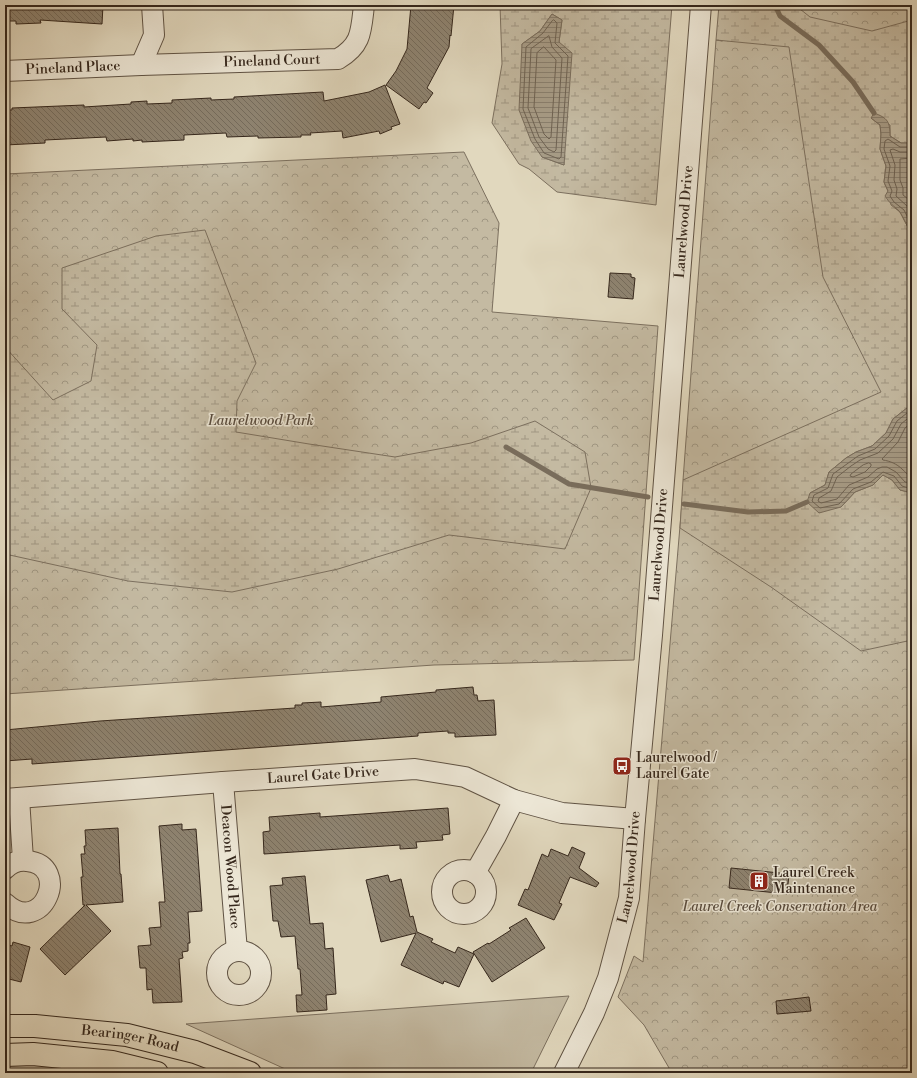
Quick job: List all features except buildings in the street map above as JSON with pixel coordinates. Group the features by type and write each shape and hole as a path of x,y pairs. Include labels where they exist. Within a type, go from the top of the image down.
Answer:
{"main road":[{"name":"Bearinger Road","path":"5,1026 35,1026 127,1035 195,1052 250,1073"},
{"path":"5,1055 33,1054 112,1062 157,1073"}],"street":[{"path":"141,65 154,35 152,5"},
{"name":"Pineland Court","path":"141,65 338,60 348,53 357,43 362,27 364,5"},
{"name":"Laurelwood Drive","path":"564,1073 594,1013 608,978 630,898 635,819 653,620 701,5"},
{"name":"Pineland Place","path":"5,71 141,65"},
{"name":"Laurel Gate Drive","path":"12,799 223,782 415,769 465,777 514,800 562,813 635,819"},
{"name":"Deacon Wood Place","path":"223,782 237,951"},
{"path":"12,799 23,860"},
{"path":"475,873 514,800"},
{"path":"5,869 14,862 23,860 33,861 47,872 50,883 50,892 40,907 31,911 19,912 5,903"}],"green space":[{"path":"500,5 672,5 656,205 557,192 529,169 519,164 492,123 502,64","holes":["552,14 562,20 559,42 564,165 542,157 522,44 540,31"]},
{"path":"719,5 795,5 810,17 872,31 912,20 912,143 901,143 890,136 890,125 871,118 880,125 880,149 886,166 884,182 888,191 891,205 900,212 911,232 912,238 912,404 893,419 886,433 872,446 856,452 846,458 829,472 825,485 810,493 841,507 855,492 873,485 883,475 892,480 900,490 912,493 912,640 861,651 771,587 680,528 683,480 881,392 823,277 789,47 716,40"},
{"name":"Laurel Creek Conservation Area","path":"725,5 912,5 912,1073 672,1073 644,1025 618,997 634,956 643,962 684,479 683,480 716,40 722,41"},
{"name":"Laurelwood Park","path":"464,152 499,223 492,312 658,326 634,660 434,665 5,694 5,174"},
{"path":"205,230 256,363 237,401 236,432 395,457 471,443 535,421 585,452 591,488 565,549 449,535 338,569 232,592 128,581 5,554 5,347 53,400 91,381 97,345 62,309 62,268 156,236"},
{"path":"569,996 531,1073 294,1073 186,1024"},
{"path":"5,1056 162,1073 5,1073"}],"water":[{"path":"552,14 562,20 559,42 572,53 564,165 542,157 531,141 519,110 522,44 540,31"},
{"path":"874,113 887,121 889,124 890,136 901,143 912,143 912,238 899,211 885,196 888,191 884,182 886,166 880,149 880,125 871,118"},
{"path":"912,404 912,493 900,490 892,480 883,475 873,485 855,492 841,507 819,513 807,502 810,493 825,485 829,472 846,458 856,452 872,446 886,433 893,419"}],"waterway":[{"path":"775,5 780,16 819,45 853,82 874,113"},
{"path":"506,447 569,484 648,497"},
{"path":"684,504 748,512 786,511 807,502"}],"place":[{"name":"Laurelwood / Laurel Gate","path":"622,766"},
{"name":"Laurel Creek Maintenance","path":"759,881"}]}
